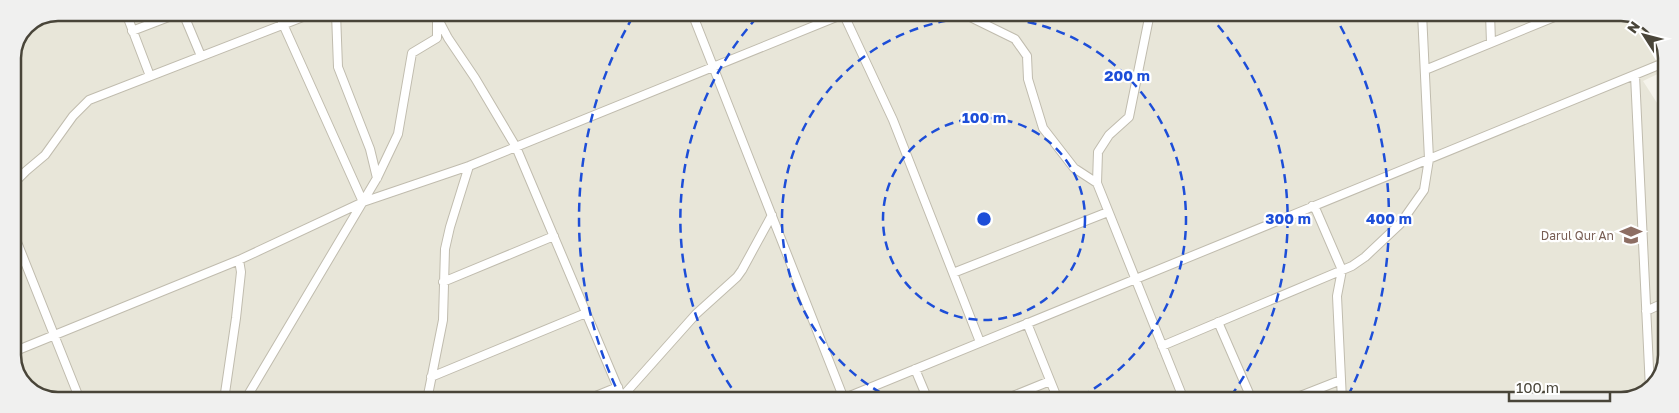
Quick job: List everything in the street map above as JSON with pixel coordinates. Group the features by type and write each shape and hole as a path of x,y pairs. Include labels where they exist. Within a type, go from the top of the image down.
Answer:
{"street":[{"path":"129,21 150,76"},
{"path":"132,30 157,21"},
{"path":"186,21 201,56"},
{"path":"282,21 363,202"},
{"path":"21,177 53,146 73,116 89,100 294,21"},
{"path":"336,21 338,68 370,149 377,178"},
{"path":"251,392 377,178 398,134 412,53 437,38 436,21"},
{"path":"440,21 448,38 475,78 516,147 620,392"},
{"path":"695,21 839,392"},
{"path":"21,349 239,260 363,202 470,166 825,21"},
{"path":"848,21 893,120 980,342"},
{"path":"978,21 1015,39 1027,56 1028,79 1043,128 1074,168 1097,183"},
{"path":"1148,21 1129,117 1109,135 1098,152 1097,183 1181,392"},
{"path":"1162,346 1342,270 1365,257 1400,224 1424,190 1429,159 1422,21"},
{"path":"1490,21 1491,43"},
{"path":"1425,70 1545,21"},
{"path":"859,392 1658,65"},
{"path":"1635,75 1649,378"},
{"path":"428,392 443,320 445,249 470,166"},
{"path":"1312,206 1316,210 1342,270 1337,296 1342,392"},
{"path":"953,273 1108,212"},
{"path":"628,392 696,314 742,270 772,215"},
{"path":"443,282 554,236"},
{"path":"21,252 77,392"},
{"path":"225,392 240,279 239,260"},
{"path":"1646,310 1658,305"},
{"path":"431,377 586,313"},
{"path":"1218,322 1249,392"},
{"path":"1027,323 1055,392"},
{"path":"916,369 925,392"},
{"path":"1310,392 1341,380"},
{"path":"1023,392 1050,381"},
{"path":"606,392 618,387"}],"shaded area":[{"path":"1621,21 1639,26 1649,34 1655,44 1658,56 1658,74 1643,81 1658,104 1658,355 1656,367 1649,379 1639,387 1628,391 58,392 44,389 34,383 24,369 21,357 21,58 24,44 32,32 38,27 51,22"}],"place":[{"name":"Darul Qur An","path":"1631,235"}]}
